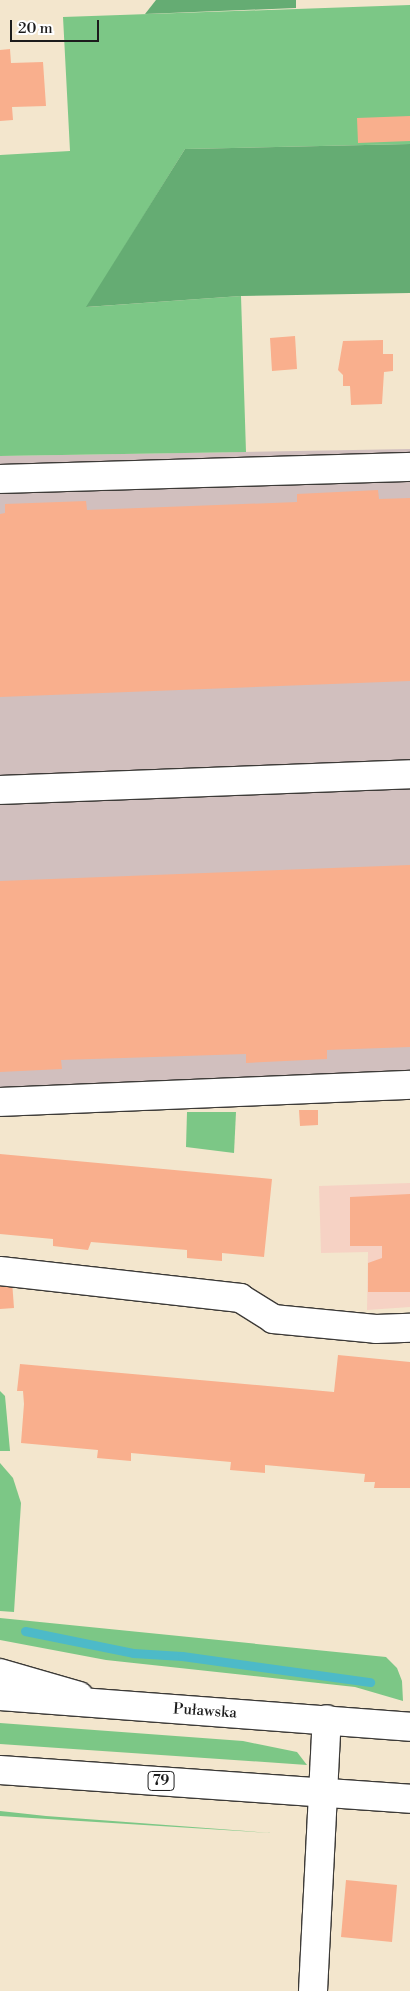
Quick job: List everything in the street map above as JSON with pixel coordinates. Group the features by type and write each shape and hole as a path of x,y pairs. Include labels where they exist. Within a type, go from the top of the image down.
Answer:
{"main road":[{"path":"0,479 410,467"},
{"path":"0,790 410,774"},
{"path":"0,1102 410,1085"},
{"path":"0,1271 240,1298 273,1319 410,1328"},
{"path":"0,1673 104,1704"},
{"name":"Puławska","path":"0,1696 327,1719 410,1727"},
{"path":"313,1991 327,1719"},
{"name":"79","path":"0,1770 410,1799"}],"shaded area":[{"path":"410,449 410,1098 0,1112 0,456"},
{"path":"410,1183 410,1307 367,1310 368,1252 321,1253 319,1186"}],"green space":[{"path":"156,0 296,0 296,8 145,14"},
{"path":"410,5 410,144 185,149 87,307 241,296 246,452 0,456 0,155 70,151 63,17"},
{"path":"410,144 410,293 241,296 86,307 185,149"},
{"path":"187,1112 236,1112 234,1153 186,1147"},
{"path":"0,1391 5,1396 10,1451 0,1451"},
{"path":"0,1463 13,1478 21,1503 14,1612 0,1611"},
{"path":"0,1618 386,1657 397,1668 402,1681 403,1701 355,1687 106,1660 0,1640"},
{"path":"0,1723 243,1741 297,1752 307,1765 0,1744"},
{"path":"0,1811 46,1816 272,1833 0,1816"}],"building":[{"path":"10,49 11,63 43,62 46,106 12,107 13,120 0,121 0,50"},
{"path":"410,116 410,141 358,143 357,118"},
{"path":"295,336 297,369 272,371 270,338"},
{"path":"383,340 383,354 393,354 393,371 384,372 382,404 351,405 350,386 343,386 343,375 338,370 343,341"},
{"path":"378,490 379,499 410,498 410,681 0,697 0,514 5,513 5,504 86,501 87,510 297,502 297,494"},
{"path":"410,865 410,1047 327,1050 327,1059 246,1063 246,1054 61,1060 62,1069 0,1072 0,881"},
{"path":"299,1110 318,1110 318,1125 300,1126"},
{"path":"0,1154 272,1179 264,1257 222,1253 222,1261 187,1258 187,1250 91,1242 88,1250 53,1246 53,1239 0,1234"},
{"path":"410,1194 410,1292 368,1292 368,1263 382,1258 382,1246 350,1246 350,1197"},
{"path":"12,1281 14,1308 0,1309 0,1282"},
{"path":"338,1355 410,1362 410,1488 374,1488 375,1482 364,1482 365,1474 265,1465 265,1473 230,1470 231,1462 131,1453 131,1461 97,1458 98,1450 21,1443 24,1404 23,1391 17,1391 20,1364 334,1392"},
{"path":"346,1880 397,1885 392,1942 341,1937"}],"waterway":[{"path":"25,1631 133,1653 182,1656 370,1682"}]}
